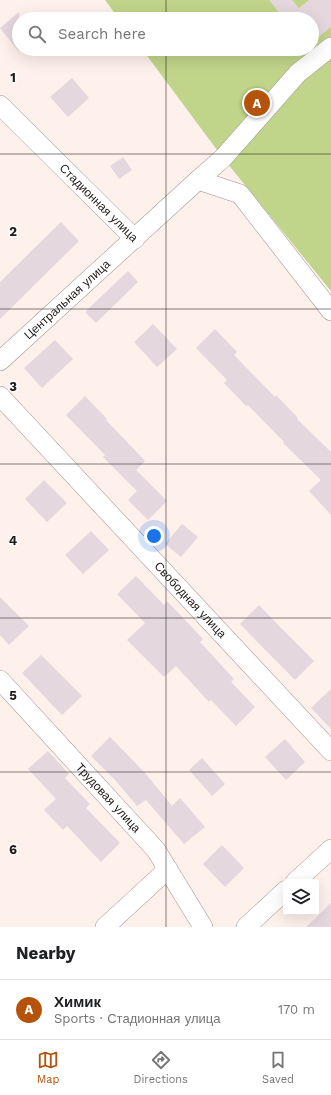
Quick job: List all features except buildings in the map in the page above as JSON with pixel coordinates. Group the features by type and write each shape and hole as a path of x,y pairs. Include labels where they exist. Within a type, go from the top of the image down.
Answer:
{"street":[{"name":"Стадионная улица","path":"0,105 134,239 223,158 298,73 331,48"},
{"path":"198,180 240,194 331,311"},
{"name":"Центральная улица","path":"0,361 134,239"},
{"name":"Свободная улица","path":"0,396 331,751"},
{"name":"Трудовая улица","path":"0,680 156,850 203,927"},
{"path":"298,879 331,849"},
{"path":"105,927 168,870"},
{"path":"246,927 283,893"}],"green space":[{"path":"105,0 331,0 331,291 223,158 147,56 319,56 319,12 114,12"}],"place":[{"name":"Химик","path":"257,103"}]}
